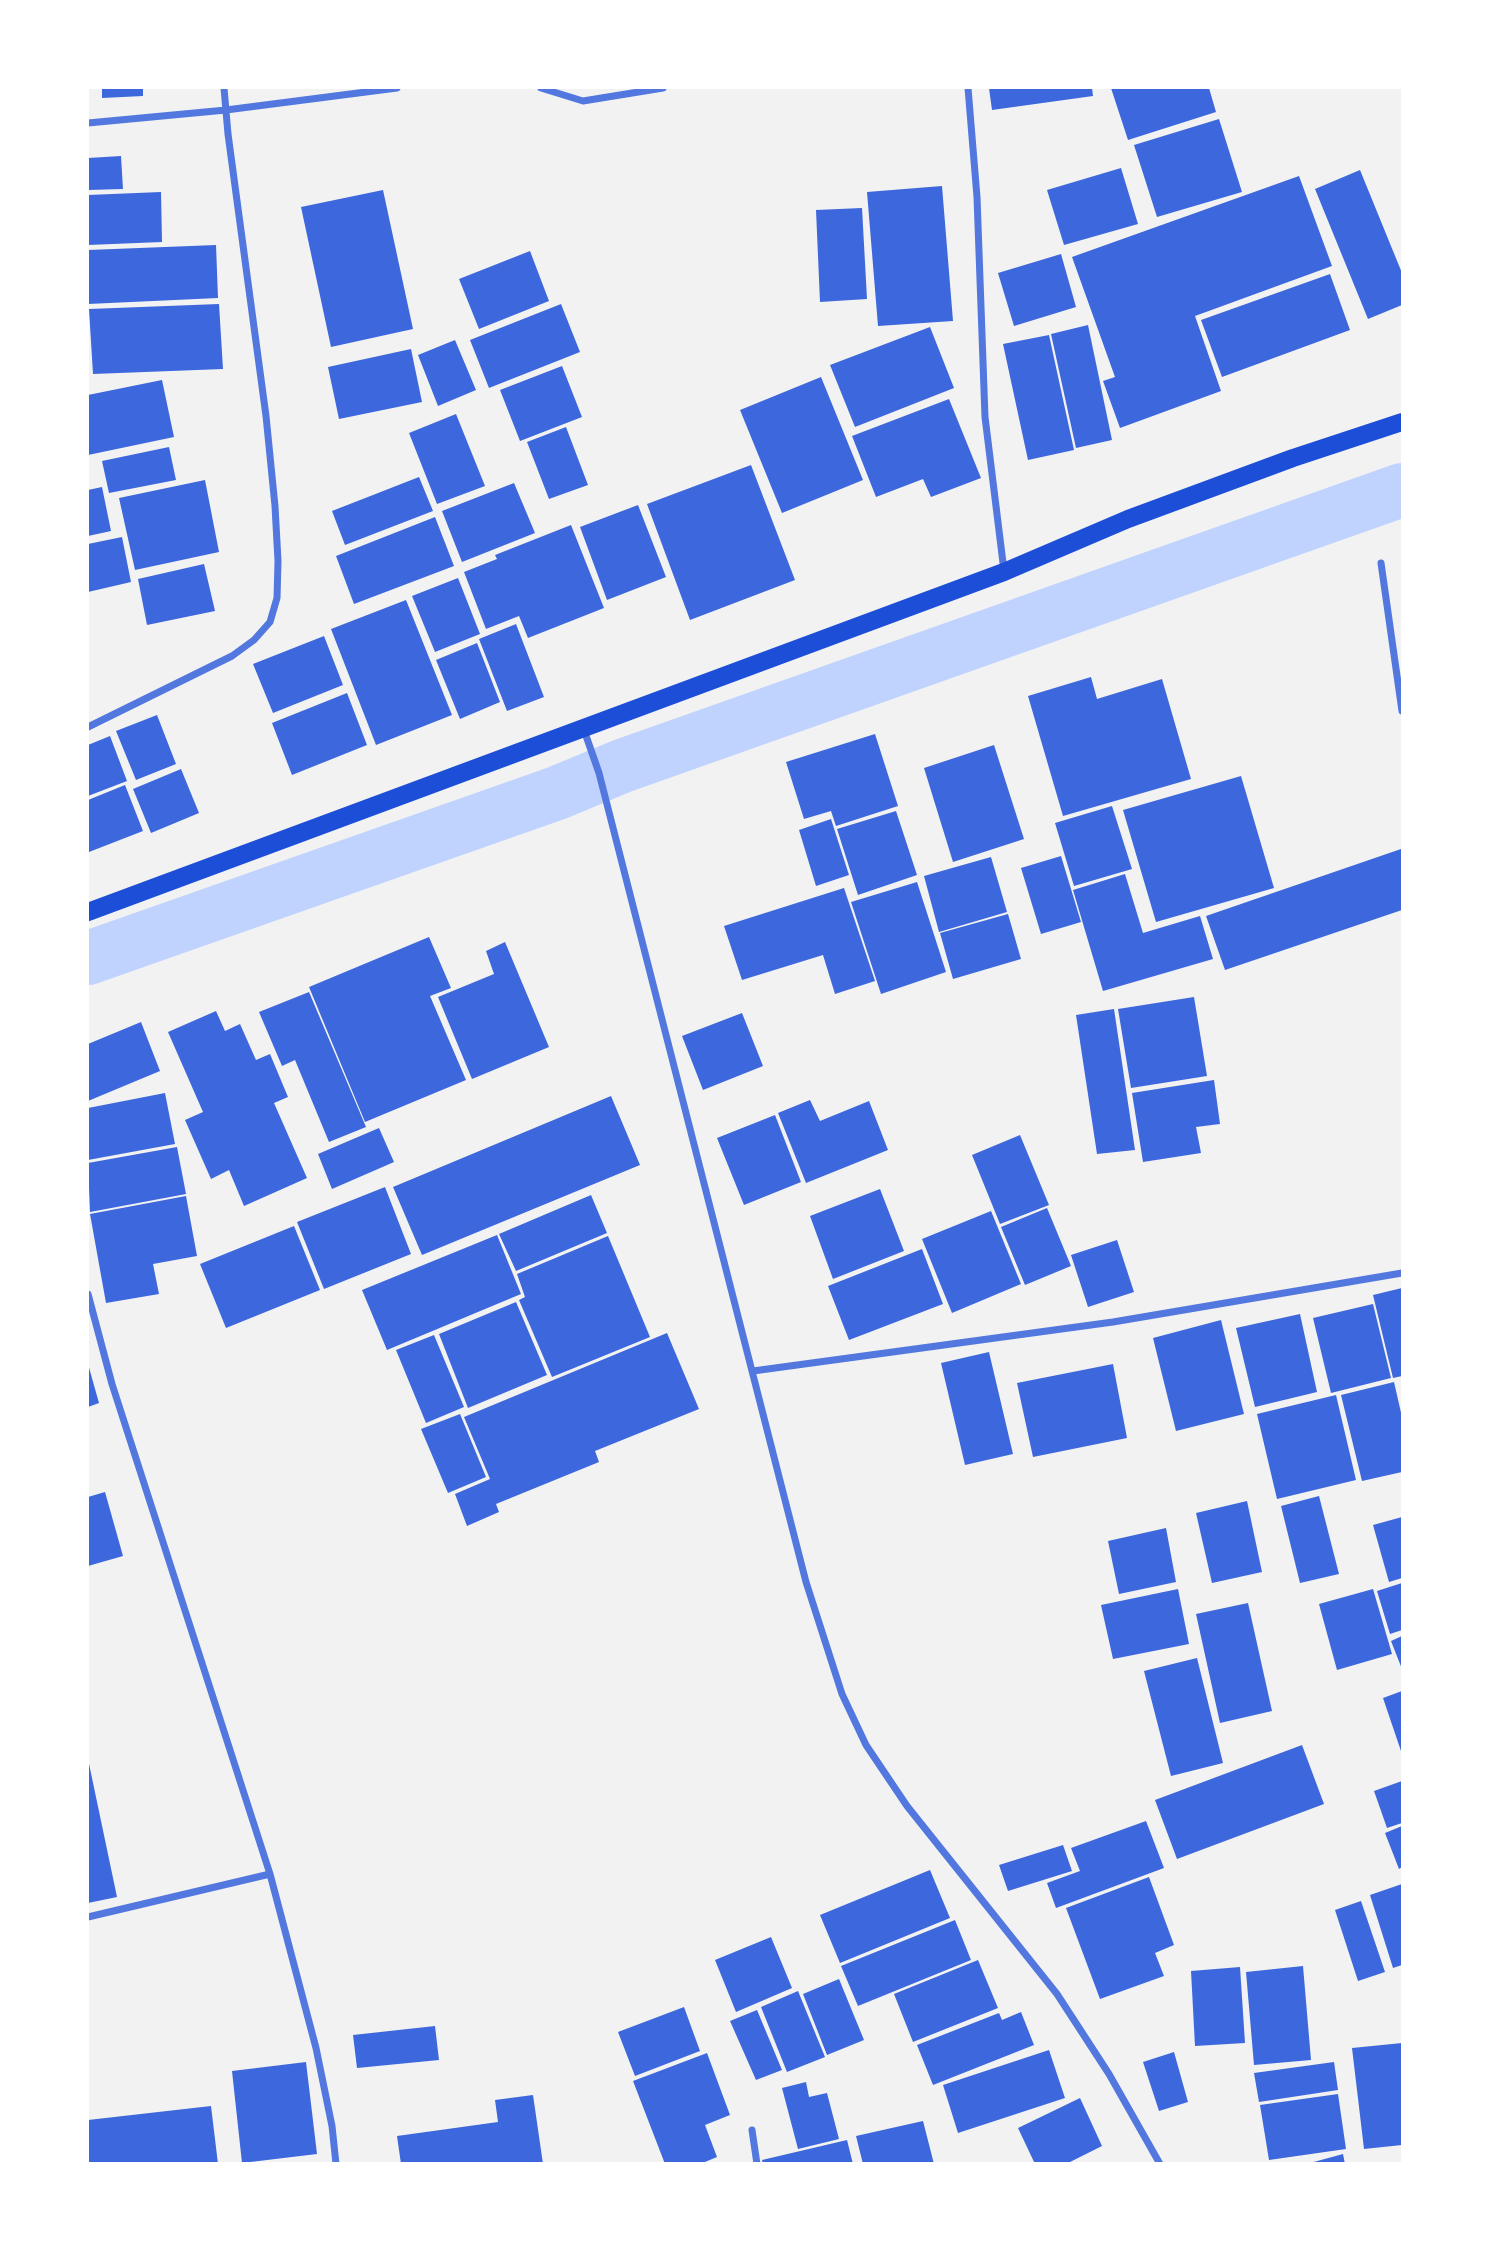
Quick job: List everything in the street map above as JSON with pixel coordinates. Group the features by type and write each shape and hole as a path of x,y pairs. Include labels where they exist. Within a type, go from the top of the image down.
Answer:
{"main road":[{"path":"88,912 1004,572 1154,510 1293,458 1402,422"}],"street":[{"path":"88,727 232,656 254,640 270,622 277,598 275,506 266,416 224,88"},
{"path":"88,123 226,110 397,88"},
{"path":"541,88 583,101 663,88"},
{"path":"968,88 977,197 985,416 1004,572"},
{"path":"1381,563 1402,711"},
{"path":"583,728 599,774 616,838 806,1582 842,1695 866,1745 906,1807 1021,1946 1057,1994 1109,2074 1160,2164"},
{"path":"752,1371 1114,1322 1402,1273"},
{"path":"88,1294 112,1384 270,1874 316,2048 336,2164"},
{"path":"88,1917 270,1874"},
{"path":"752,2130 757,2164"}],"building":[{"path":"102,88 143,88 143,96 102,98"},
{"path":"989,88 1092,88 1093,96 992,110"},
{"path":"1111,88 1209,88 1216,112 1128,140"},
{"path":"1219,119 1242,192 1157,217 1134,145"},
{"path":"121,156 123,189 88,190 88,158"},
{"path":"1121,168 1138,224 1064,245 1047,190"},
{"path":"1360,170 1402,273 1402,305 1368,319 1315,189"},
{"path":"1299,176 1332,266 1195,316 1221,391 1120,428 1103,381 1115,377 1072,257"},
{"path":"942,186 953,321 878,326 867,192"},
{"path":"383,190 413,329 331,347 301,207"},
{"path":"161,192 162,242 88,245 88,195"},
{"path":"862,208 867,299 820,302 816,210"},
{"path":"216,245 218,298 88,304 88,250"},
{"path":"530,251 549,301 479,329 459,279"},
{"path":"1061,254 1076,307 1014,326 998,273"},
{"path":"1330,274 1350,330 1222,377 1201,320"},
{"path":"219,304 223,369 93,374 89,309"},
{"path":"561,304 580,352 489,388 470,340"},
{"path":"1088,325 1112,440 1076,448 1051,334"},
{"path":"930,327 954,388 855,427 830,365"},
{"path":"1049,335 1074,450 1028,460 1003,344"},
{"path":"455,340 476,390 438,406 418,355"},
{"path":"411,349 422,402 339,419 328,367"},
{"path":"562,366 582,417 520,441 500,390"},
{"path":"821,377 863,480 782,513 740,410"},
{"path":"162,380 174,437 88,455 88,395"},
{"path":"949,399 981,478 931,497 923,479 876,497 852,436"},
{"path":"456,414 485,486 437,504 409,433"},
{"path":"566,427 588,485 549,499 527,442"},
{"path":"169,447 176,480 109,493 102,461"},
{"path":"751,465 795,580 690,620 647,504"},
{"path":"419,477 433,511 345,545 332,511"},
{"path":"205,480 219,552 135,570 119,498"},
{"path":"514,483 535,533 462,562 442,511"},
{"path":"102,487 111,531 88,536 88,490"},
{"path":"638,505 666,577 607,600 580,527"},
{"path":"435,517 454,566 354,604 336,556"},
{"path":"571,525 604,608 528,638 519,616 486,629 464,572 497,559 495,555"},
{"path":"122,537 131,582 88,592 88,544"},
{"path":"204,564 215,611 147,625 138,579"},
{"path":"458,578 480,634 435,652 412,596"},
{"path":"406,600 452,715 376,745 331,629"},
{"path":"516,624 544,697 507,711 479,639"},
{"path":"324,636 343,685 273,713 253,664"},
{"path":"477,643 500,702 460,719 436,660"},
{"path":"1091,677 1097,699 1162,679 1191,779 1063,816 1028,696"},
{"path":"347,693 367,745 292,775 272,723"},
{"path":"157,715 176,764 136,780 116,731"},
{"path":"875,734 898,806 836,826 831,811 804,819 786,762"},
{"path":"110,736 127,781 88,796 88,745"},
{"path":"994,745 1024,839 953,862 924,768"},
{"path":"181,769 199,813 151,833 133,789"},
{"path":"1241,776 1274,888 1156,922 1123,810"},
{"path":"125,785 143,831 89,852 88,800"},
{"path":"1112,806 1132,869 1074,886 1055,823"},
{"path":"896,811 917,875 858,895 837,829"},
{"path":"831,819 849,875 816,886 799,830"},
{"path":"1401,849 1402,910 1225,970 1206,916"},
{"path":"1061,856 1081,922 1041,934 1021,868"},
{"path":"991,857 1007,912 939,932 924,876"},
{"path":"1125,874 1143,933 1200,916 1213,959 1103,991 1073,890"},
{"path":"917,882 946,972 881,994 851,902"},
{"path":"844,888 875,981 835,994 823,955 742,980 724,926"},
{"path":"1008,914 1021,959 953,979 940,933"},
{"path":"429,937 451,988 430,996 466,1080 365,1122 309,987"},
{"path":"505,942 549,1047 472,1079 438,997 494,974 486,951"},
{"path":"309,992 366,1127 329,1142 295,1060 282,1066 259,1012"},
{"path":"1194,997 1207,1076 1131,1088 1118,1009"},
{"path":"1114,1009 1135,1150 1097,1154 1076,1015"},
{"path":"216,1011 225,1031 240,1024 256,1060 270,1054 288,1097 274,1103 307,1178 244,1206 229,1170 211,1179 185,1120 203,1112 168,1032"},
{"path":"742,1013 763,1066 703,1090 682,1036"},
{"path":"141,1022 160,1071 88,1101 88,1044"},
{"path":"1214,1080 1220,1124 1196,1127 1201,1153 1143,1162 1132,1093"},
{"path":"165,1093 175,1144 88,1160 88,1108"},
{"path":"611,1096 640,1165 422,1255 393,1187"},
{"path":"810,1100 820,1121 869,1101 888,1150 806,1183 778,1113"},
{"path":"775,1115 801,1182 744,1205 717,1138"},
{"path":"379,1128 394,1162 332,1189 318,1154"},
{"path":"1020,1135 1049,1205 1000,1224 972,1155"},
{"path":"177,1147 186,1194 90,1212 88,1163"},
{"path":"385,1187 411,1254 324,1289 297,1222"},
{"path":"880,1189 904,1251 833,1279 810,1216"},
{"path":"591,1195 607,1233 516,1271 499,1234"},
{"path":"186,1196 197,1256 153,1264 159,1294 106,1303 90,1214"},
{"path":"1047,1208 1071,1266 1025,1285 1001,1227"},
{"path":"991,1211 1021,1284 952,1313 922,1239"},
{"path":"294,1226 320,1290 226,1328 200,1264"},
{"path":"497,1235 521,1294 387,1350 362,1290"},
{"path":"608,1236 650,1337 552,1377 519,1300 525,1297 517,1274"},
{"path":"1117,1240 1134,1292 1088,1307 1071,1255"},
{"path":"922,1249 943,1304 849,1340 828,1286"},
{"path":"1402,1288 1402,1376 1393,1378 1373,1295"},
{"path":"516,1302 547,1375 468,1408 439,1334"},
{"path":"1373,1304 1391,1378 1331,1393 1313,1318"},
{"path":"1300,1314 1317,1392 1255,1407 1236,1328"},
{"path":"1221,1320 1244,1414 1176,1431 1153,1338"},
{"path":"667,1333 699,1409 595,1451 599,1462 496,1504 499,1512 467,1526 455,1494 490,1479 464,1417"},
{"path":"434,1335 464,1407 426,1423 396,1350"},
{"path":"989,1352 1013,1454 965,1465 941,1363"},
{"path":"88,1364 99,1403 88,1407"},
{"path":"1113,1364 1127,1438 1033,1457 1017,1383"},
{"path":"1394,1382 1402,1417 1402,1472 1362,1481 1341,1395"},
{"path":"1336,1395 1356,1480 1277,1499 1257,1414"},
{"path":"460,1414 486,1477 448,1493 421,1429"},
{"path":"105,1492 123,1556 88,1566 88,1497"},
{"path":"1319,1496 1339,1574 1300,1583 1281,1506"},
{"path":"1247,1501 1262,1572 1212,1583 1196,1513"},
{"path":"1402,1517 1402,1578 1389,1582 1373,1525"},
{"path":"1166,1528 1176,1582 1119,1594 1108,1541"},
{"path":"1402,1583 1402,1630 1390,1634 1377,1591"},
{"path":"1178,1589 1189,1644 1113,1659 1101,1605"},
{"path":"1373,1589 1392,1654 1337,1670 1319,1604"},
{"path":"1248,1603 1272,1711 1220,1723 1196,1614"},
{"path":"1402,1636 1402,1669 1391,1641"},
{"path":"1197,1658 1223,1763 1171,1776 1144,1671"},
{"path":"1402,1691 1402,1754 1383,1698"},
{"path":"1302,1745 1324,1804 1177,1859 1155,1800"},
{"path":"88,1759 117,1897 88,1903"},
{"path":"1402,1781 1402,1823 1387,1828 1374,1791"},
{"path":"1146,1821 1164,1868 1056,1908 1047,1883 1080,1871 1071,1848"},
{"path":"1402,1826 1402,1867 1399,1869 1385,1833"},
{"path":"1063,1845 1072,1871 1008,1891 999,1865"},
{"path":"930,1870 950,1918 840,1963 820,1915"},
{"path":"1149,1877 1174,1945 1155,1953 1164,1976 1100,1999 1066,1908"},
{"path":"1402,1884 1402,1965 1393,1968 1370,1895"},
{"path":"1361,1901 1385,1972 1358,1981 1335,1910"},
{"path":"955,1920 971,1960 858,2006 841,1966"},
{"path":"771,1937 792,1988 736,2012 715,1960"},
{"path":"978,1960 998,2008 913,2042 894,1994"},
{"path":"1303,1966 1311,2060 1254,2065 1246,1972"},
{"path":"1240,1967 1245,2043 1195,2046 1191,1971"},
{"path":"839,1979 864,2040 827,2055 803,1994"},
{"path":"798,1991 825,2057 787,2072 761,2007"},
{"path":"684,2007 700,2051 635,2076 618,2032"},
{"path":"757,2010 782,2070 756,2080 730,2021"},
{"path":"1021,2012 1034,2045 933,2085 917,2045 999,2013 1002,2020"},
{"path":"435,2026 439,2060 357,2068 353,2035"},
{"path":"1402,2043 1402,2145 1364,2149 1352,2048"},
{"path":"1049,2050 1065,2098 958,2133 943,2085"},
{"path":"1174,2052 1188,2102 1159,2111 1143,2062"},
{"path":"707,2053 730,2115 705,2125 717,2157 700,2164 665,2164 633,2081"},
{"path":"306,2062 317,2154 242,2163 232,2071"},
{"path":"1334,2062 1338,2090 1259,2102 1254,2073"},
{"path":"806,2082 809,2097 827,2093 839,2139 798,2149 782,2088"},
{"path":"1338,2094 1346,2149 1269,2160 1260,2105"},
{"path":"533,2095 543,2164 401,2164 397,2136 498,2122 495,2100"},
{"path":"1080,2098 1102,2146 1066,2164 1035,2164 1018,2128"},
{"path":"211,2106 218,2164 88,2164 88,2120"},
{"path":"923,2121 934,2164 863,2164 856,2136"},
{"path":"847,2140 853,2164 763,2164 762,2160"},
{"path":"1343,2154 1345,2164 1310,2163"}],"waterway":[{"path":"88,958 1402,490"}]}
